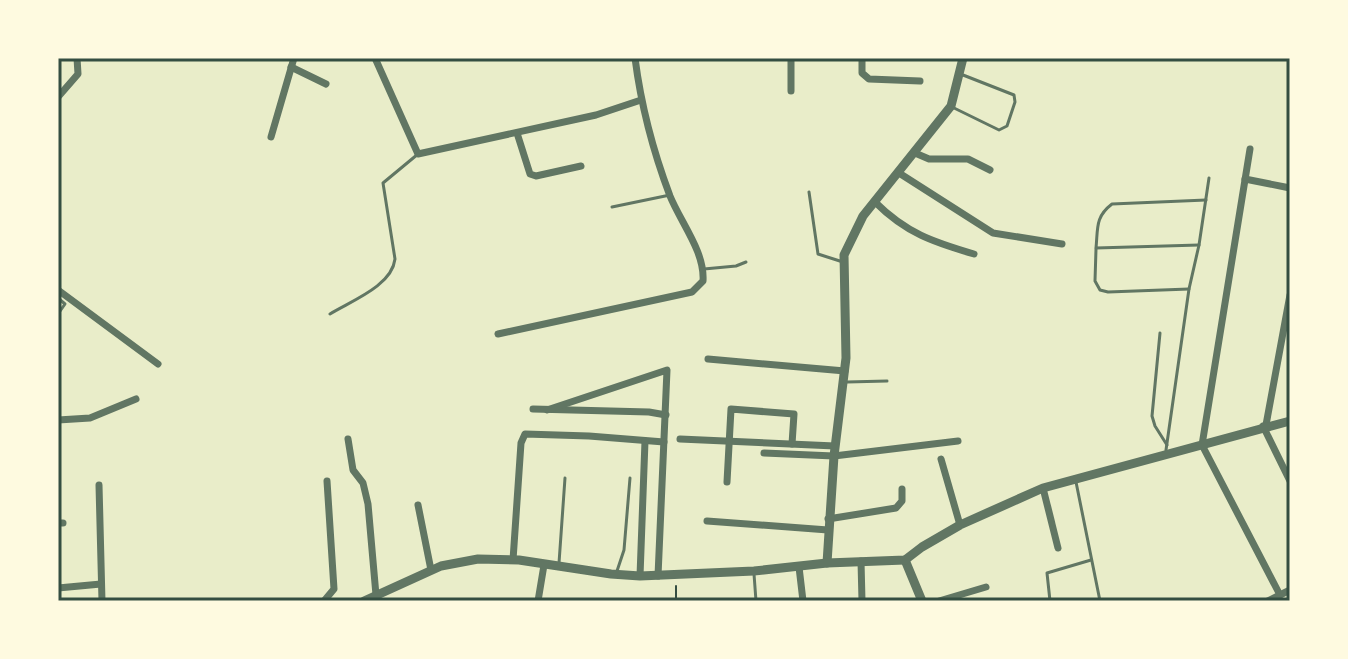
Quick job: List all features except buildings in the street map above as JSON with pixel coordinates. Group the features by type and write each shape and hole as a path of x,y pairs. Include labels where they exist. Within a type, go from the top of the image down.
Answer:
{"street":[{"path":"58,97 78,74 77,58"},
{"path":"375,58 418,154 596,115 641,100"},
{"path":"498,334 692,292 703,281 704,269 670,195 641,100 635,58"},
{"path":"791,58 791,91"},
{"path":"862,58 862,73 869,79 920,81"},
{"path":"827,563 834,451 845,371 843,262 852,234 951,106 963,58"},
{"path":"271,137 292,62 326,84"},
{"path":"517,133 530,174 536,176 581,166"},
{"path":"1250,149 1202,445 1280,595"},
{"path":"915,153 929,159 968,159 990,170"},
{"path":"899,173 993,233 1062,244"},
{"path":"1245,179 1290,188"},
{"path":"875,202 895,222 921,237 974,254"},
{"path":"58,290 158,364"},
{"path":"1290,295 1264,426 1290,481"},
{"path":"708,359 845,371"},
{"path":"547,410 667,370 658,576"},
{"path":"58,420 90,418 136,399"},
{"path":"533,409 666,415"},
{"path":"727,482 731,409 794,414 792,444"},
{"path":"364,601 431,570 478,559 513,560 640,576 905,560 960,525 1043,488 1166,450 1202,445 1290,421"},
{"path":"513,560 521,443 525,434 664,442"},
{"path":"348,439 353,470 363,483 368,504 376,595"},
{"path":"680,439 792,444 834,451"},
{"path":"640,576 645,441"},
{"path":"764,453 958,441"},
{"path":"941,459 960,525"},
{"path":"324,601 334,589 327,481"},
{"path":"99,485 102,601"},
{"path":"1043,488 1058,548"},
{"path":"707,521 828,524 896,508 902,501 902,489"},
{"path":"418,505 431,570"},
{"path":"905,560 922,601"},
{"path":"861,561 862,601"},
{"path":"538,601 544,565"},
{"path":"799,567 803,601"},
{"path":"58,588 101,584"},
{"path":"939,601 986,587"},
{"path":"1268,601 1290,590"}],"lane":[{"path":"951,106 999,130 1007,126 1015,102 1014,95 959,74"},
{"path":"330,314 387,279 394,270 383,183 418,154"},
{"path":"1166,450 1189,289 1209,178"},
{"path":"809,192 818,254 843,262"},
{"path":"612,207 670,195"},
{"path":"1189,289 1100,290 1095,281 1101,212 1112,204 1206,200"},
{"path":"1096,248 1199,245"},
{"path":"704,269 746,262"},
{"path":"58,298 65,304 58,314"},
{"path":"1160,333 1152,416 1166,450"},
{"path":"843,382 887,381"},
{"path":"558,567 565,478"},
{"path":"616,575 624,550 630,478"},
{"path":"1076,478 1100,601"},
{"path":"1050,601 1047,573 1091,560"},
{"path":"754,571 756,601"}],"path":[{"path":"676,575 676,601"}]}
